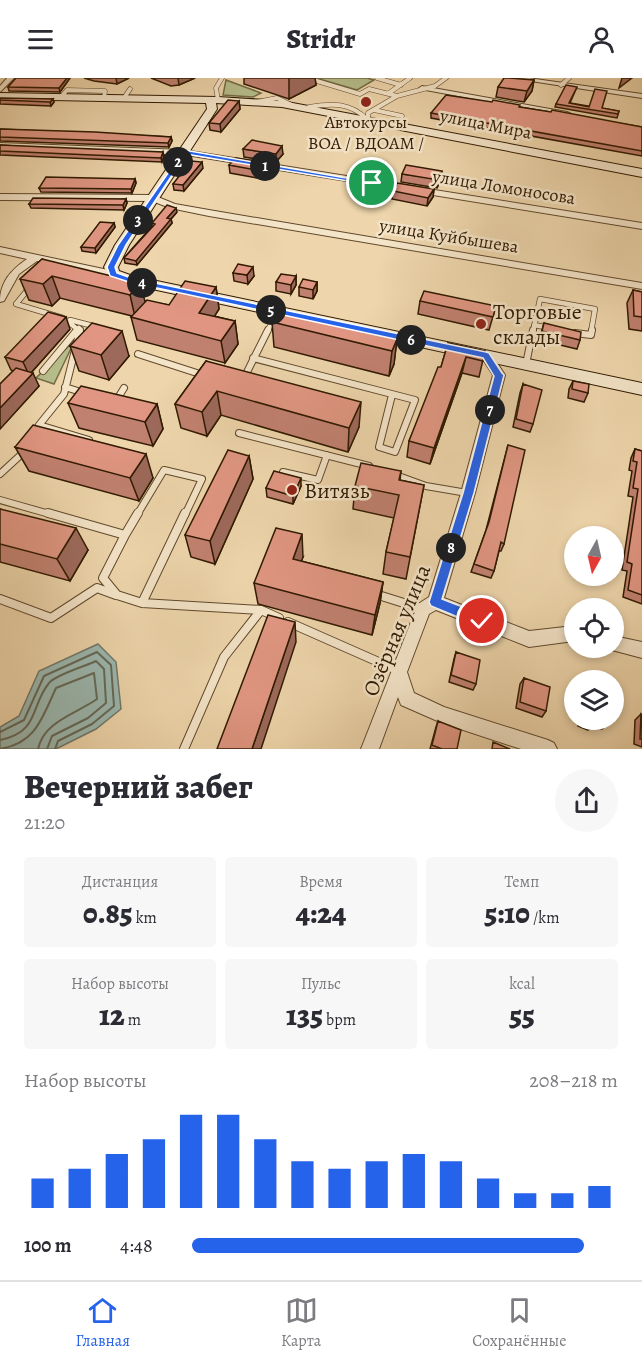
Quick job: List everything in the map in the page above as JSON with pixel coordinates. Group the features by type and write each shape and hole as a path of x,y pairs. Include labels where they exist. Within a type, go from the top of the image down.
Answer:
{"street":[{"path":"0,90 11,78"},
{"path":"511,79 642,96"},
{"path":"422,88 575,115"},
{"name":"улица Мира","path":"0,96 256,102 371,115 642,172"},
{"path":"113,274 111,267 122,245 212,109 214,100"},
{"name":"улица Ломоносова","path":"0,145 184,153 642,226"},
{"name":"улица Куйбышева","path":"0,197 153,198 173,206 208,213 642,286"},
{"path":"0,250 34,258 54,266 113,274 129,280 276,312 642,389"},
{"path":"0,299 15,272 34,258"},
{"path":"486,355 499,375 526,363"},
{"name":"Озёрная улица","path":"370,749 399,671 429,605 468,493 499,375"},
{"path":"429,605 529,639 564,635"},
{"path":"624,646 642,650"},
{"path":"399,671 407,699 442,715 548,749"}],"lane":[{"path":"214,100 220,78"},
{"path":"307,78 360,94 369,89 397,96"},
{"path":"377,78 401,85"},
{"path":"389,93 410,78"},
{"path":"371,115 397,96 422,88 435,87 446,78"},
{"path":"561,85 569,78"},
{"path":"520,86 525,80"},
{"path":"124,98 130,88"},
{"path":"371,115 402,116"},
{"path":"38,279 16,304 109,330"},
{"path":"526,363 540,300 595,309 591,335 568,331"},
{"path":"237,380 244,379 276,312"},
{"path":"34,436 39,425 64,394 81,331 63,318"},
{"path":"534,325 557,329"},
{"path":"44,371 79,328"},
{"path":"138,354 213,378"},
{"path":"253,358 415,400 395,452 379,447 392,395"},
{"path":"65,387 95,396"},
{"path":"105,399 116,402 124,388"},
{"path":"39,425 95,442"},
{"path":"239,433 376,468"},
{"path":"0,474 24,453 28,445"},
{"path":"283,472 318,480 327,455"},
{"path":"117,595 103,578 125,535 164,470 202,478 142,603"},
{"path":"386,471 426,486 468,493"},
{"path":"0,500 125,535"},
{"path":"0,599 51,618 97,588 142,603 261,610 399,671"},
{"path":"371,592 429,605"},
{"path":"184,749 199,710 225,657 261,610"}],"green space":[{"path":"316,78 367,78 374,80 357,90"},
{"path":"226,80 261,93 253,97 223,95"},
{"path":"75,340 54,384 36,378"}],"water":[{"path":"98,644 116,662 121,709 96,729 56,749 0,749 0,727 19,716 39,671"}],"building":[{"path":"16,78 67,78 59,88 8,87"},
{"path":"504,78 534,80 527,91 498,87"},
{"path":"566,85 577,87 569,103 589,107 595,89 607,91 602,108 619,111 618,114 556,104"},
{"path":"446,95 492,102 493,100 520,105 519,107 551,112 552,110 642,127 642,151 431,113"},
{"path":"0,98 53,99 50,102 0,100"},
{"path":"228,100 239,101 220,124 209,123"},
{"path":"0,129 171,137 168,143 0,137"},
{"path":"252,140 282,146 276,154 243,149"},
{"path":"0,145 163,152 161,158 0,151"},
{"path":"236,158 269,163 262,171 229,165"},
{"path":"191,161 202,162 183,185 173,184"},
{"path":"406,165 442,171 438,180 402,174"},
{"path":"46,177 135,179 131,189 39,188"},
{"path":"397,183 434,189 428,198 393,191"},
{"path":"33,198 126,199 123,205 29,204"},
{"path":"167,205 176,208 167,218 171,219 136,261 124,258 155,224 152,223"},
{"path":"100,222 114,223 95,248 81,247"},
{"path":"42,259 140,283 130,295 52,276 43,284 20,279"},
{"path":"238,264 253,267 247,275 233,273"},
{"path":"281,274 296,276 291,285 276,282"},
{"path":"303,279 317,282 313,290 299,287"},
{"path":"185,281 216,287 199,313 235,321 221,341 131,317 147,300 169,305"},
{"path":"633,290 642,292 642,317 634,316"},
{"path":"424,291 496,306 493,317 420,301"},
{"path":"279,311 397,339 392,351 272,322"},
{"path":"48,312 66,317 23,362 5,357"},
{"path":"92,323 122,331 101,355 70,346"},
{"path":"544,323 581,332 580,340 542,331"},
{"path":"448,343 485,351 483,361 466,357 434,448 409,441 438,367 441,367"},
{"path":"206,361 361,402 349,428 217,391 202,412 175,404"},
{"path":"16,368 33,373 0,408 0,384"},
{"path":"573,381 589,384 588,393 572,389"},
{"path":"523,384 542,390 533,424 516,419"},
{"path":"81,386 157,404 145,422 68,403"},
{"path":"33,425 146,454 130,478 15,447"},
{"path":"508,445 525,450 504,544 501,542 494,571 474,564 489,522"},
{"path":"635,449 642,451 642,595 628,590 632,564 627,562 638,489 633,488 637,462 633,461"},
{"path":"228,450 249,456 210,541 185,535"},
{"path":"361,463 401,471 399,480 424,485 410,557 386,552 399,495 355,486"},
{"path":"274,471 301,478 293,496 266,488"},
{"path":"0,509 76,528 57,559 0,544"},
{"path":"276,528 302,534 293,559 383,582 375,615 254,583"},
{"path":"268,615 295,622 252,749 217,749"},
{"path":"456,652 480,660 476,684 451,675"},
{"path":"524,678 550,687 546,711 520,702"},
{"path":"641,714 642,739 640,739"},
{"path":"438,721 461,730 457,749 442,749 432,745"},
{"path":"493,742 510,749 492,749"}],"place":[{"name":"Автокурсы ВОА / ВДОАМ /","path":"366,102"},
{"name":"Торговые склады","path":"481,324"},
{"name":"Витязь","path":"292,490"}],"route":[{"path":"372,183 184,152 122,245 111,267 113,274 129,280 486,355 499,375 468,493 435,602 482,621"}]}
